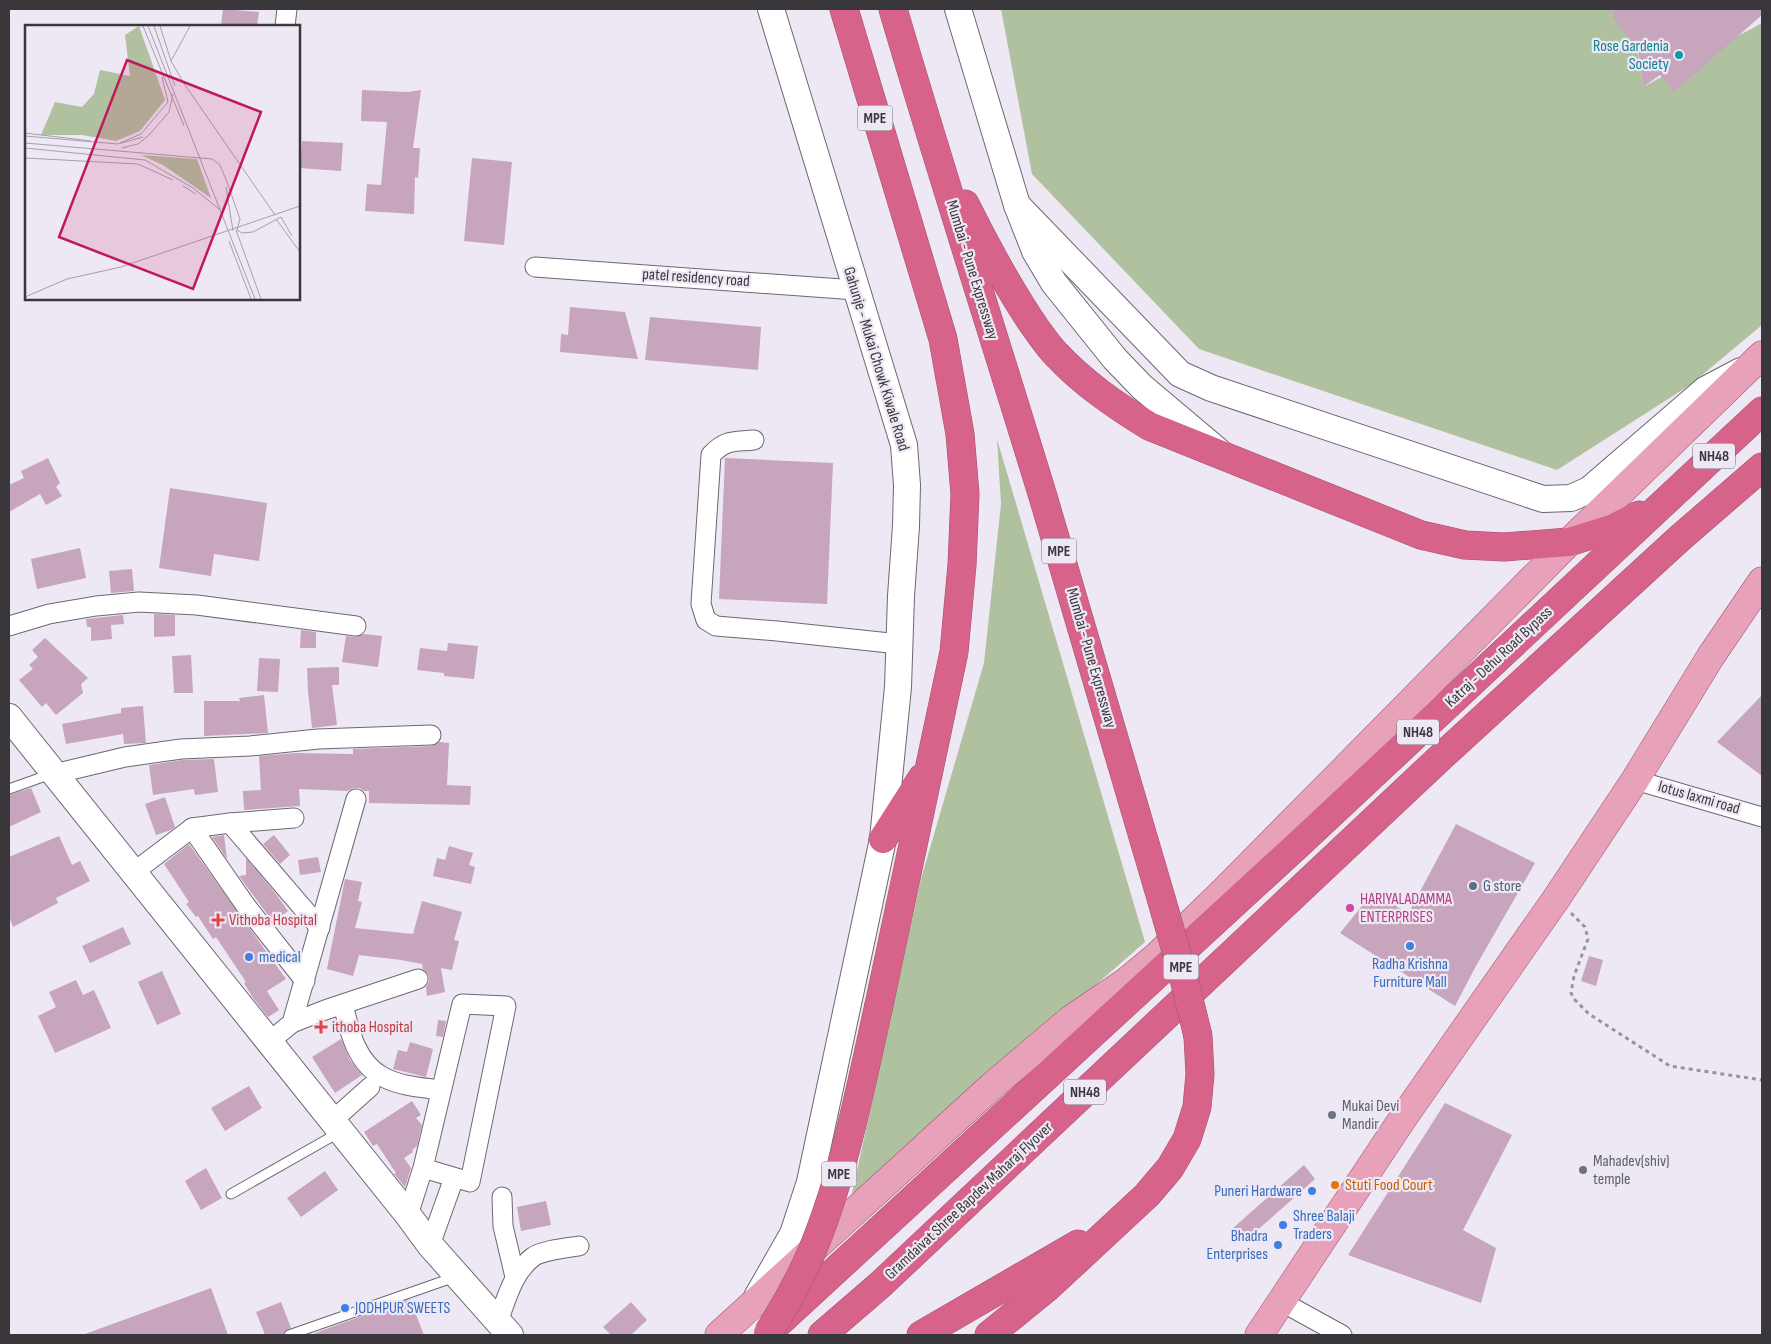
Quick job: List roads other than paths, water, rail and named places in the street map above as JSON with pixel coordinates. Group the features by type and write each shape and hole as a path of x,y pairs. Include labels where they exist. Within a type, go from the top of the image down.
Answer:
{"highway":[{"name":"MPE","path":"767,1334 791,1296 810,1255 835,1188 853,1120 932,762 955,642 962,565 965,494 960,434 943,339 844,9"},
{"name":"Mumbai - Pune Expressway","path":"893,9 952,206 1044,500 1161,898 1198,1036 1200,1058 1199,1092 1197,1107 1187,1139 1180,1155 1160,1182 1131,1208"},
{"path":"934,142 998,270 1054,353 1079,378 1149,426 1421,535 1466,545 1504,547 1569,542 1614,528 1666,500"},
{"name":"Katraj - Dehu Road Bypass","path":"1165,958 1762,411"},
{"name":"Katraj - Dehu Road Bypass","path":"1289,900 1441,757 1666,551 1762,467"},
{"path":"883,839 932,762"},
{"name":"Gramdaivat Shree Bapdev Maharaj Flyover","path":"822,1335 881,1284 1289,900"},
{"name":"NH48","path":"767,1334 854,1256 1165,958"},
{"name":"MPE","path":"921,1335 1070,1249 1114,1222 1131,1208"},
{"path":"989,1335 1048,1287 1131,1208"}],"main road":[{"path":"719,1335 992,1086 1070,1020 1127,981 1165,958 1222,893 1569,542 1757,360"},
{"path":"1259,1335 1403,1118 1556,899 1635,780 1711,656 1762,581"}],"street":[{"path":"285,25 287,9"},
{"name":"Gahunje - Mukai Chowk Kiwale Road","path":"752,1304 792,1234 810,1182 883,839 898,687 906,510 904,445 771,9"},
{"path":"958,9 1017,205 1035,251 1054,283 1115,359 1142,387 1224,456"},
{"path":"1017,205 1180,374 1211,388 1543,499 1571,498 1589,490 1705,390 1757,360"},
{"name":"patel residency road","path":"535,267 856,290"},
{"path":"754,440 730,442 720,446 711,455 701,604 706,620 716,626 899,644"},
{"path":"9,626 68,611 139,602 197,605 356,626"},
{"path":"9,717 408,1215 430,1245 504,1328"},
{"path":"54,774 125,757 181,749 250,746 318,739 431,735"},
{"name":"lotus laxmi road","path":"1635,780 1762,817"},
{"path":"292,1023 356,799"},
{"path":"134,872 192,828 294,818"},
{"path":"230,823 320,928"},
{"path":"192,828 246,906 305,981"},
{"path":"269,1042 292,1023 418,979"},
{"path":"343,1004 349,1032 359,1053 371,1068 382,1077 397,1082 432,1088"},
{"path":"408,1215 423,1168 462,1004 506,1006 470,1182 423,1168"},
{"path":"336,1127 370,1087"},
{"path":"430,1245 454,1178"},
{"path":"502,1197 503,1226 515,1277 504,1328"},
{"path":"515,1277 534,1256 579,1246"},
{"path":"1282,1302 1342,1335"}],"lane":[{"path":"9,788 54,774"},
{"path":"231,1194 336,1127"},
{"path":"289,1335 458,1276"}],"place":[{"name":"Rose Gardenia Society","path":"1679,55"},
{"name":"G store","path":"1473,886"},
{"name":"HARIYALADAMMA ENTERPRISES","path":"1350,908"},
{"name":"Vithoba Hospital","path":"218,920"},
{"name":"Radha Krishna Furniture Mall","path":"1410,946"},
{"name":"medical","path":"249,957"},
{"name":"ithoba Hospital","path":"321,1027"},
{"name":"Mukai Devi Mandir","path":"1332,1115"},
{"name":"Mahadev(shiv) temple","path":"1583,1170"},
{"name":"Stuti Food Court","path":"1335,1185"},
{"name":"Puneri Hardware","path":"1312,1191"},
{"name":"Shree Balaji Traders","path":"1283,1225"},
{"name":"Bhadra Enterprises","path":"1278,1245"},
{"name":"JODHPUR SWEETS","path":"345,1308"}]}
